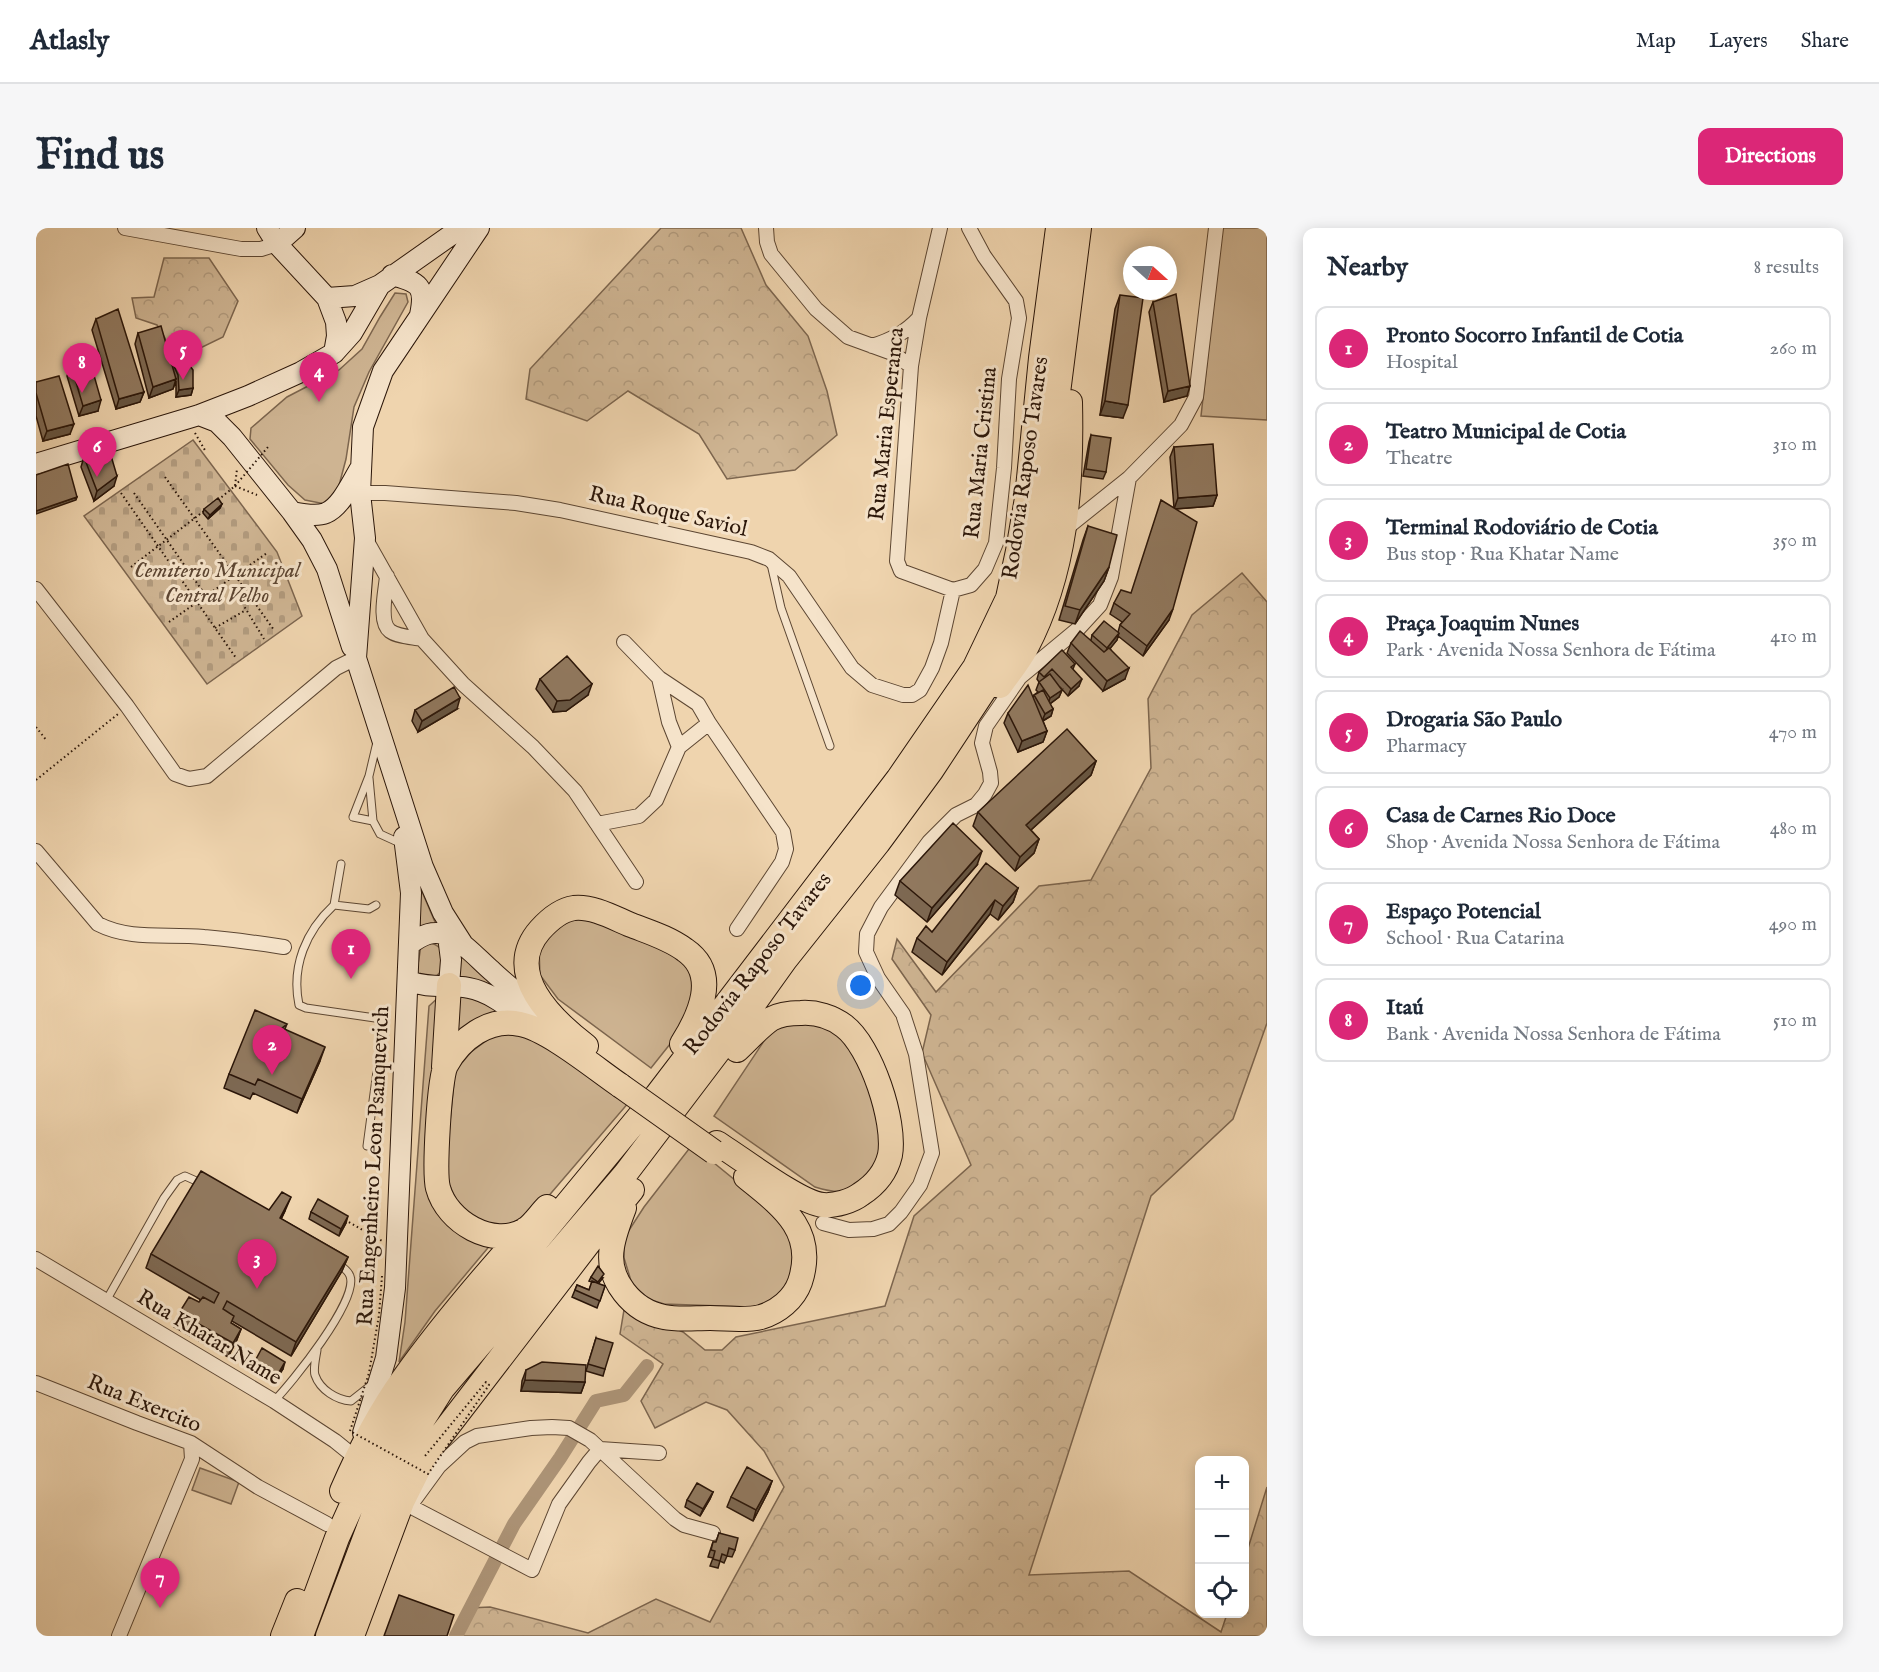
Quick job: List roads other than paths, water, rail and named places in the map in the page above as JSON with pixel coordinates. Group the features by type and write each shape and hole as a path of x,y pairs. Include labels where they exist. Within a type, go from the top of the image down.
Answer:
{"highway":[{"name":"Rodovia Raposo Tavares","path":"301,1636 337,1538 361,1485 417,1390 454,1341 657,1095 898,779 975,667 1008,598 1026,498 1058,228"},
{"name":"Rodovia Raposo Tavares","path":"328,1636 361,1543 398,1459 442,1389 626,1173 785,960 878,843 931,771 986,689 1012,633 1028,591 1039,542 1079,228"},
{"path":"931,771 957,747 1025,650 1044,608 1064,530 1071,470 1066,330"},
{"path":"737,1050 811,946 878,843"},
{"path":"624,1082 573,1036 537,998 529,981 526,962 534,936 551,917 574,908 596,910 666,938 687,951 700,967 705,984 703,1003 657,1095"},
{"path":"449,985 436,1160 438,1189 451,1212 469,1227 489,1235 506,1237 526,1229"},
{"path":"444,1068 459,1045 476,1032 507,1023 521,1024 546,1034 624,1082 715,1147 798,1196 823,1205 853,1201 877,1183 890,1157 891,1137 874,1072 861,1044 845,1026 818,1014 788,1013 770,1020 737,1050"},
{"name":"Rodovia Raposo Tavares","path":"591,1240 630,1193 737,1050"},
{"path":"630,1193 611,1249 613,1270 620,1286 633,1303 649,1313 666,1318 760,1318 776,1310 788,1302 797,1289 804,1269 806,1253 803,1240 796,1225 784,1211 715,1147"},
{"path":"283,1636 356,1458 403,1379 481,1280 526,1229 572,1181 602,1162"},
{"path":"398,1459 541,1288 591,1240"},
{"path":"352,1636 425,1456 591,1240"}],"main road":[{"path":"295,228 272,236 327,298 336,322 334,353"},
{"path":"327,298 355,296 386,280 461,228"},
{"name":"Rua Engenheiro Leon Psanquevich","path":"449,985 451,960 456,941 423,867 356,658 365,538 360,493 361,467 363,427 383,371 479,228"},
{"path":"386,280 410,279 419,286 423,297 419,317"},
{"path":"36,464 196,422 237,400 301,372 334,353 352,333 386,280"},
{"path":"232,437 232,421 237,400"},
{"path":"196,422 217,422 232,437 312,540 327,569 356,658"},
{"path":"292,512 309,515 326,513 339,502 361,467"},
{"name":"Rua Engenheiro Leon Psanquevich","path":"356,1458 382,1375 394,1288 411,893 390,766"},
{"path":"410,944 423,934 437,933 456,941 514,991 573,1036"},
{"path":"409,981 421,986 449,985 472,988 490,996 546,1034"}],"street":[{"path":"125,228 241,249 261,249 272,236"},
{"path":"766,228 771,254 816,309 848,337 892,353 911,366"},
{"name":"Rua Maria Esperanca","path":"940,228 919,318 911,366 897,535 897,561 902,571 953,590"},
{"name":"Rua Maria Cristina","path":"953,590 971,585 985,569 996,543 1004,468 1009,379 1019,318 1016,301 984,256 969,228"},
{"path":"1064,530 1129,478 1180,424 1196,397 1216,228"},
{"path":"872,346 891,340 909,329 919,318"},
{"path":"824,1223 849,1230 873,1229 889,1224 901,1212 920,1185 932,1152 916,1054 903,1014 878,978 866,952 867,934 882,907 929,842 956,815 976,805 985,794 991,783 982,743 986,726 1020,677 1078,629 1100,606 1111,577 1129,478"},
{"name":"Rua Roque Saviol","path":"360,493 516,503 560,510 751,552 770,559 789,576 852,668 872,685 903,695 920,690 932,668 944,633 953,590"},
{"path":"365,538 422,639 463,684 534,747 575,791 636,882"},
{"path":"387,576 383,617 385,625 394,633 422,639"},
{"path":"36,589 127,706 175,774 189,779 207,776 336,668 356,658"},
{"path":"624,642 658,678 698,704 783,832 786,849 782,862 737,929"},
{"path":"658,678 669,722 679,747"},
{"path":"597,824 639,816 656,800 679,747 709,723"},
{"path":"36,851 98,924 111,931 133,935 202,936 284,947"},
{"name":"Rua Khatar Name","path":"36,1259 274,1401 335,1441 356,1458"},
{"name":"Rua Exercito","path":"36,1383 191,1443 258,1487 327,1524"},
{"path":"595,1445 559,1504 532,1570 406,1505 440,1466 465,1442 477,1436 531,1428 568,1428 595,1445 675,1520 684,1525 713,1533"},
{"path":"119,1636 192,1459 191,1443"},
{"path":"595,1445 659,1453"}],"lane":[{"path":"770,559 781,608 830,746"},
{"path":"373,821 353,817 369,776 379,732"},
{"path":"369,776 373,821 380,834 405,846"},
{"path":"341,864 334,905 318,920 307,938 299,962 296,991 299,1005 306,1008 381,1020 378,1070 367,1146"},
{"path":"334,905 369,909 376,905"},
{"path":"106,1301 150,1222 177,1180 185,1176 195,1179 214,1191"},
{"path":"274,1401 317,1350 344,1305 351,1283 350,1275 333,1261"},
{"path":"315,1375 317,1350"},
{"path":"302,1368 315,1375 326,1390 340,1400 351,1401 363,1394 382,1375"}],"waterway":[{"path":"456,1636 514,1524 596,1401 624,1395 647,1366"}],"place":[{"name":"Drogaria São Paulo","path":"183,380"},
{"name":"Itaú","path":"82,393"},
{"name":"Praça Joaquim Nunes","path":"319,402"},
{"name":"Casa de Carnes Rio Doce","path":"97,477"},
{"name":"Pronto Socorro Infantil de Cotia","path":"351,979"},
{"name":"Teatro Municipal de Cotia","path":"272,1075"},
{"name":"Terminal Rodoviário de Cotia","path":"257,1289"},
{"name":"Espaço Potencial","path":"160,1608"}],"park label":[{"name":"Cemiterio Municipal Central Velho","path":"217,584"}]}
